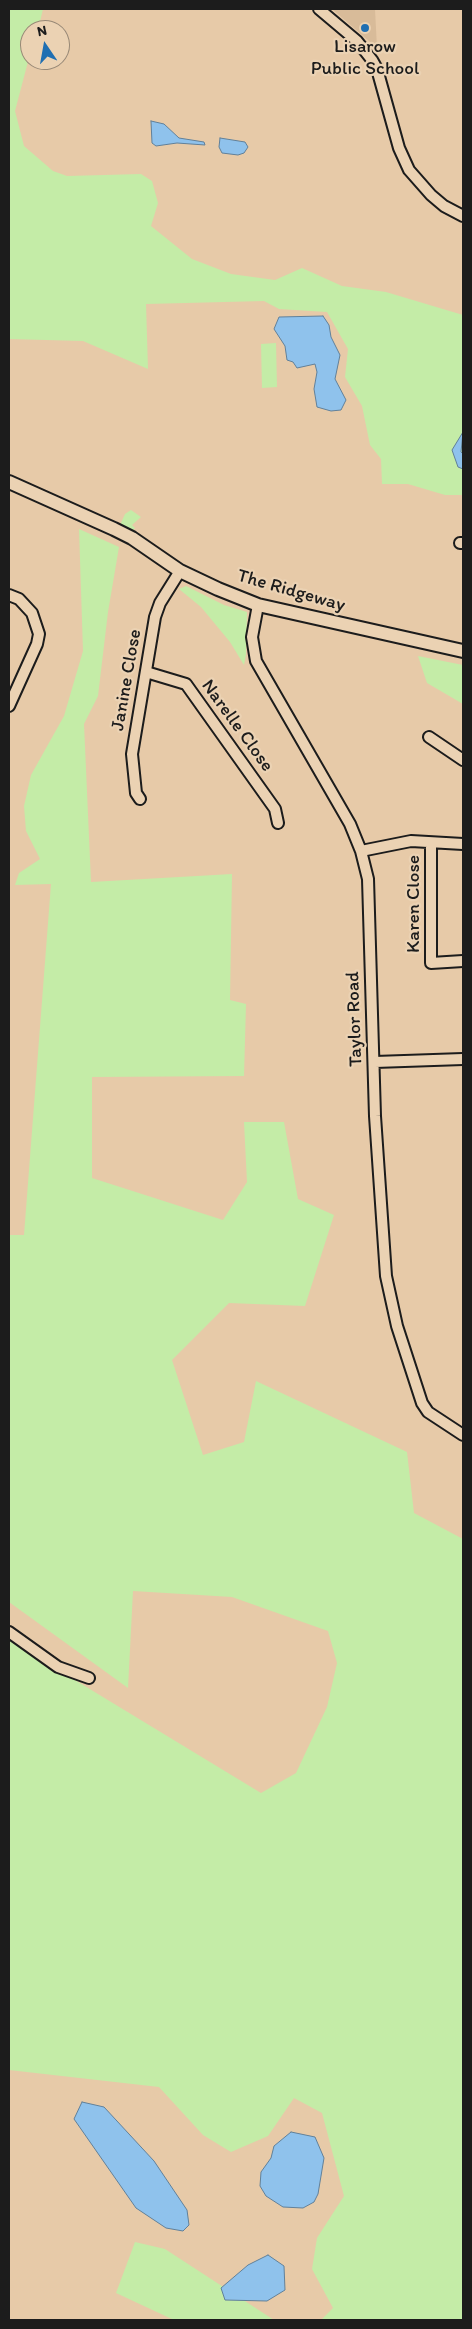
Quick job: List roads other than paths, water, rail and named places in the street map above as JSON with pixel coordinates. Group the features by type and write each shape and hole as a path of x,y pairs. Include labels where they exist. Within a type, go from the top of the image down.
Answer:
{"street":[{"path":"320,9 358,41 372,60 399,148 409,170 430,195 444,206 463,216"},
{"name":"The Ridgeway","path":"10,482 132,538 180,571 258,605 463,651"},
{"name":"Janine Close","path":"140,800 136,793 132,754 155,617 160,603 180,571"},
{"path":"9,595 19,599 29,609 39,634 37,644 9,706"},
{"name":"Taylor Road","path":"258,605 252,637 256,661 350,824 361,851 368,879 375,1116 386,1276 397,1326 422,1403 428,1412 463,1435"},
{"name":"Narelle Close","path":"146,672 186,684 275,809 278,823"},
{"path":"430,737 463,760"},
{"path":"361,851 411,841 463,844"},
{"name":"Karen Close","path":"431,843 431,963 463,961"},
{"path":"374,1062 463,1059"},
{"path":"9,1632 58,1667 89,1678"}],"water":[{"path":"151,121 164,124 179,138 204,142 205,145 177,143 156,146 152,143"},
{"path":"220,138 245,142 248,147 244,153 238,155 222,153 219,147"},
{"path":"323,316 329,325 331,337 340,355 335,379 346,400 341,410 331,411 317,407 314,389 317,372 315,364 297,368 293,362 287,360 285,346 274,329 279,317"},
{"path":"463,432 461,452 463,454 463,469 458,467 452,450"},
{"path":"82,2102 104,2107 154,2161 187,2210 189,2225 183,2231 166,2228 136,2208 74,2119"},
{"path":"291,2132 315,2137 324,2158 318,2194 314,2202 303,2208 283,2207 266,2196 260,2186 261,2172 271,2158 274,2146"},
{"path":"268,2255 284,2266 285,2290 267,2301 225,2300 221,2288 248,2265"}],"place":[{"name":"Lisarow Public School","path":"365,28"}]}
